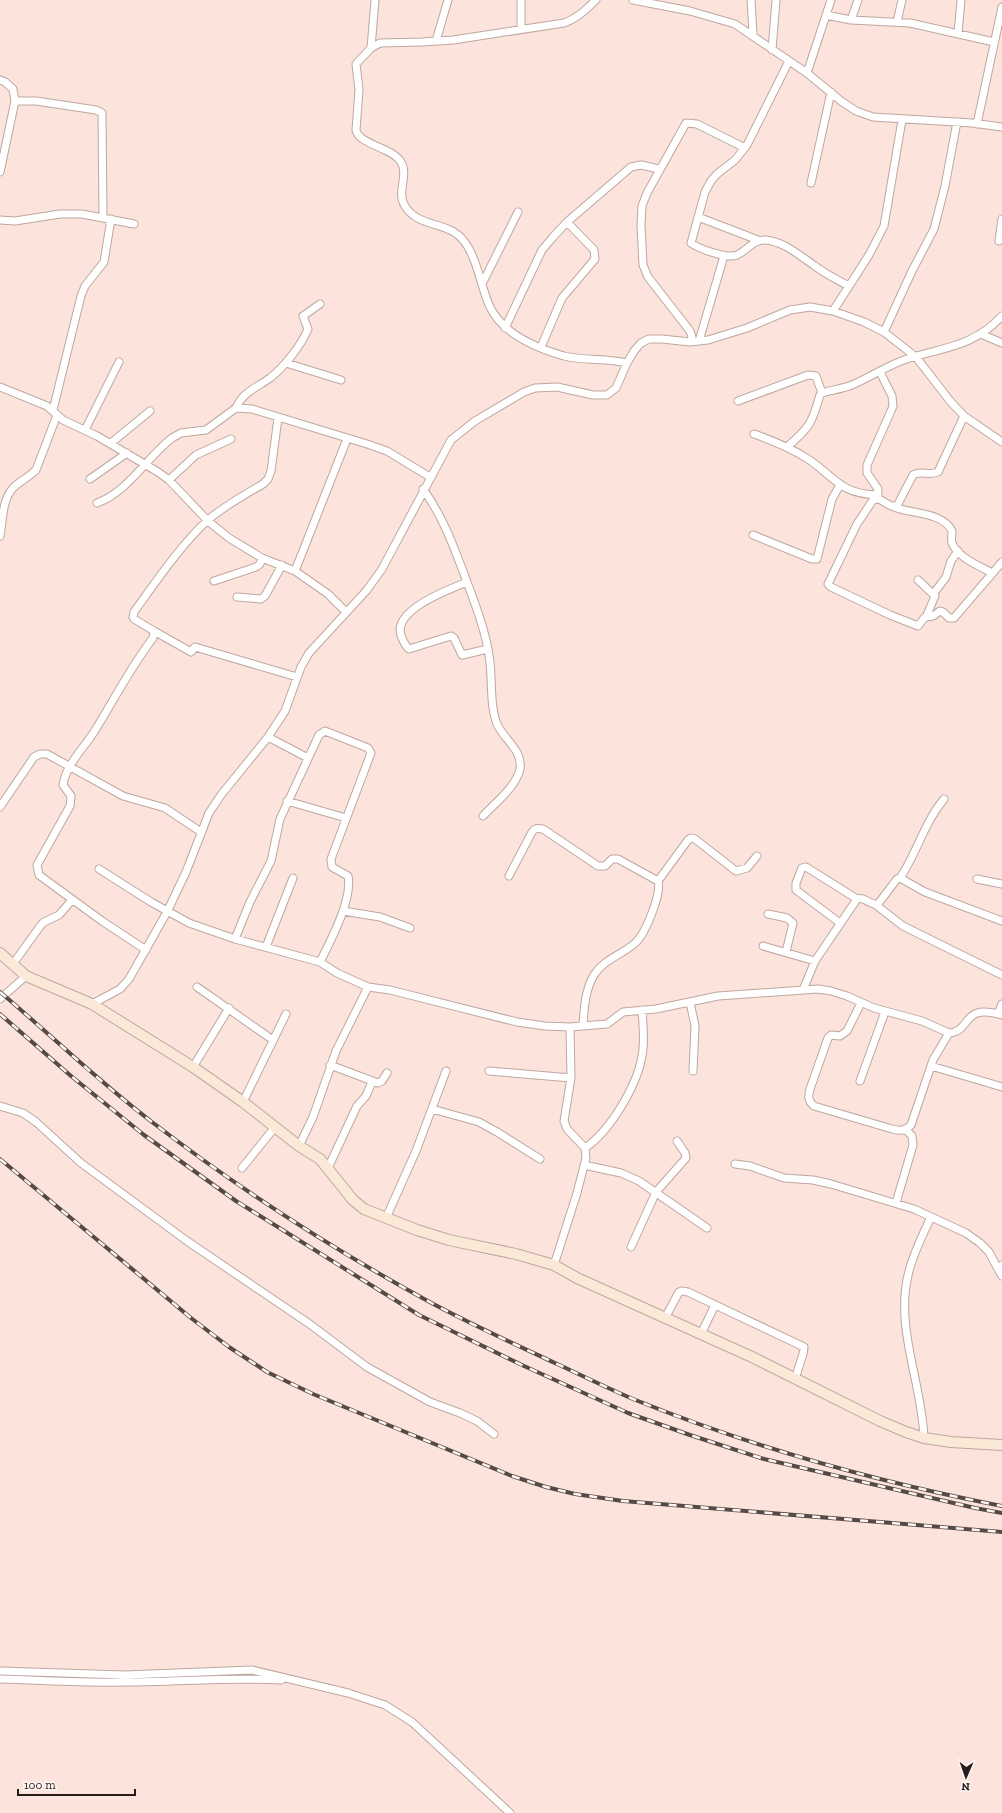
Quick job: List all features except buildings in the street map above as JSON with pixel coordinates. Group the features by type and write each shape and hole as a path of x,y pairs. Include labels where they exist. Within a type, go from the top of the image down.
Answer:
{"main road":[{"path":"0,953 26,976 92,1004 193,1067 243,1102 299,1146 320,1159 352,1200 364,1209 448,1240 516,1254 554,1265 577,1278 701,1334 880,1421 924,1438 951,1442 1002,1444"}],"street":[{"path":"371,48 375,0"},
{"path":"436,41 448,0"},
{"path":"521,0 521,28"},
{"path":"596,0 583,14 574,20 564,23 436,41 380,43 371,48 356,64 359,90 356,135 361,139 384,148 401,161 403,168 402,192 404,205 411,214 424,222 456,233 460,237 471,254 490,307 496,319 504,328 525,341 564,356 603,359 626,363"},
{"path":"633,0 690,10 717,17 735,24 753,34 772,50 807,73 856,111 873,117 902,120 957,122 1002,127"},
{"path":"751,0 753,34"},
{"path":"772,50 776,0"},
{"path":"807,73 831,0"},
{"path":"851,20 858,0"},
{"path":"897,22 902,0"},
{"path":"958,33 961,0"},
{"path":"977,124 1002,7"},
{"path":"826,15 851,20 897,22 958,33 994,42"},
{"path":"758,240 737,255 724,256 691,242 705,192 717,174 735,160 744,148 789,61"},
{"path":"0,80 5,82 13,89 15,101 0,172"},
{"path":"811,182 831,92"},
{"path":"0,536 2,516 8,495 13,487 30,476 36,470 55,413 80,296 85,286 104,262 107,218 102,113 96,110 36,101 15,101"},
{"path":"833,311 878,240 884,226 902,120"},
{"path":"884,332 912,271 934,229 946,186 957,122"},
{"path":"690,342 692,337 690,330 648,277 643,265 641,231 642,206 659,169 686,123 697,124 744,148"},
{"path":"504,328 542,250 567,222 632,167 641,165 659,169"},
{"path":"482,284 518,212"},
{"path":"0,220 31,219 60,214 82,214 134,224"},
{"path":"698,217 758,240 766,240 787,247 849,286"},
{"path":"999,241 1002,219"},
{"path":"541,347 562,298 595,259 594,250 567,222"},
{"path":"700,341 724,256"},
{"path":"97,503 107,499 116,492 172,438 180,434 206,430 236,408 246,393 268,379 286,363 308,329 303,316 320,304"},
{"path":"92,1004 120,989 129,979 167,912 186,872 209,813 221,795 268,737 285,711 293,692 297,677 309,653 367,590 382,569 450,440 460,431 524,392 546,386 601,396 607,395 616,388 623,374 626,363 634,351 641,343 649,339 690,342 700,341 748,328 790,310 810,307 833,311 864,322 884,332 916,357 950,401 964,416 1002,442"},
{"path":"822,393 850,386 898,363 965,343 981,334 1002,316"},
{"path":"981,334 1002,344"},
{"path":"85,430 118,362"},
{"path":"286,363 341,380"},
{"path":"880,372 893,402 891,412 867,465 867,473 878,489 877,496 857,524 828,584 861,603 915,625 920,625 928,615 935,599 934,594 948,574 951,561 958,551"},
{"path":"738,402 808,375 816,376 822,393 812,422 804,432 787,447"},
{"path":"0,387 38,402 63,420 111,443 169,480 208,521 229,538 262,558 295,571 328,594 346,612"},
{"path":"236,408 252,409 387,451 430,477"},
{"path":"111,443 150,411"},
{"path":"894,507 898,504 913,475 920,473 933,474 938,472 964,416"},
{"path":"278,418 271,471 268,479 224,507 208,521 159,577 134,612 134,619 154,632 191,652 195,647 297,677"},
{"path":"754,434 787,447 808,460 840,485 858,493 877,496 894,507 910,513 936,517 944,521 952,531 952,544 958,551 992,573"},
{"path":"169,480 196,455 231,438"},
{"path":"295,571 347,439"},
{"path":"90,479 126,453"},
{"path":"753,535 812,560 817,559 832,499 840,485"},
{"path":"423,489 442,518 476,605 491,665 493,706 497,724 520,758 520,768 512,784 483,816"},
{"path":"214,581 256,567 260,564 262,558"},
{"path":"928,615 933,616 942,611 949,618 954,618 1002,562"},
{"path":"237,596 261,599 265,596 282,565"},
{"path":"918,580 934,594"},
{"path":"467,582 416,608 401,622 401,635 409,649 451,636 454,638 462,655 488,649"},
{"path":"146,950 117,932 72,900 39,875 36,870 39,859 72,800 71,796 63,785 69,767 94,731 124,679 153,638 154,632"},
{"path":"235,939 250,902 271,861 280,819 287,801 319,735 324,732 368,748 370,750 370,756 346,818 331,863 332,867 348,876 348,886 343,911 320,962"},
{"path":"268,737 308,758"},
{"path":"0,807 34,757 40,754 47,754 123,796 164,808 201,832"},
{"path":"876,905 900,878 910,864 933,812 944,799"},
{"path":"287,801 346,818"},
{"path":"509,876 532,832 534,829 538,828 543,829 598,866 606,866 612,859 618,859 658,881"},
{"path":"583,1026 585,1003 588,989 594,974 606,961 637,942 643,933 653,909 659,890 658,881 691,838 695,839 736,872 747,868 757,856"},
{"path":"840,924 796,890 796,883 802,868 806,867 857,899 862,898 876,905 903,926 1002,975"},
{"path":"99,869 167,912 189,923 235,939 320,962 337,973 368,987 390,990 517,1022 545,1026 570,1027 607,1024 623,1012 690,1002 718,996 818,989 831,990 886,1012 922,1021 949,1033"},
{"path":"266,947 293,878"},
{"path":"900,878 925,892 1002,921"},
{"path":"978,879 1002,884"},
{"path":"803,990 815,960 857,899"},
{"path":"13,964 41,925 59,915 72,900"},
{"path":"343,911 380,917 410,928"},
{"path":"768,914 787,918 793,923 786,952"},
{"path":"763,946 815,960"},
{"path":"0,1000 26,976"},
{"path":"197,987 273,1040"},
{"path":"299,1146 313,1118 330,1065 368,987"},
{"path":"690,1002 695,1026 693,1071"},
{"path":"861,1003 847,1031 840,1036 831,1035 828,1038 808,1098 814,1106 900,1131 906,1130 911,1125 931,1066 949,1033 958,1030 972,1014 978,1012 1000,1014 1002,1004"},
{"path":"193,1067 229,1008"},
{"path":"585,1148 608,1126 630,1090 638,1072 642,1056 644,1036 642,1010"},
{"path":"860,1081 886,1012"},
{"path":"243,1102 286,1014"},
{"path":"554,1265 573,1208 586,1153 585,1148 565,1125 564,1121 571,1078 570,1027"},
{"path":"330,1065 372,1082 382,1082 387,1073"},
{"path":"931,1066 1002,1087"},
{"path":"386,1218 413,1157 446,1071"},
{"path":"489,1071 571,1078"},
{"path":"328,1168 357,1106 366,1096 372,1082"},
{"path":"0,1106 24,1113 81,1163 187,1241 311,1325 367,1367 430,1402 477,1421 494,1434"},
{"path":"432,1109 479,1122 540,1159"},
{"path":"242,1168 275,1127"},
{"path":"896,1203 913,1145 912,1136 906,1130"},
{"path":"631,1247 656,1192 686,1158 685,1153 677,1141"},
{"path":"736,1164 750,1166 784,1178 813,1180 831,1184 864,1195 896,1203 931,1217 966,1233 980,1243 1000,1267 1002,1276"},
{"path":"584,1165 620,1173 639,1181 707,1228"},
{"path":"924,1438 921,1405 905,1317 906,1290 911,1265 931,1217"},
{"path":"665,1318 679,1292 688,1292 804,1347 795,1379"},
{"path":"701,1334 715,1305"},
{"path":"0,1671 126,1675 252,1670 303,1681 385,1705 412,1722 508,1811 515,1813"},
{"path":"0,1679 126,1682 253,1678 303,1681"}],"railway":[{"path":"0,992 132,1107 251,1194 355,1260 458,1317 623,1395 723,1433 815,1462 908,1486 1002,1506"},
{"path":"0,1014 71,1076 144,1135 236,1201 419,1315 524,1366 628,1413 690,1435 764,1459 1002,1513"},
{"path":"0,1159 191,1318 229,1347 267,1372 313,1394 512,1476 546,1487 575,1494 623,1501 1002,1532"}]}
